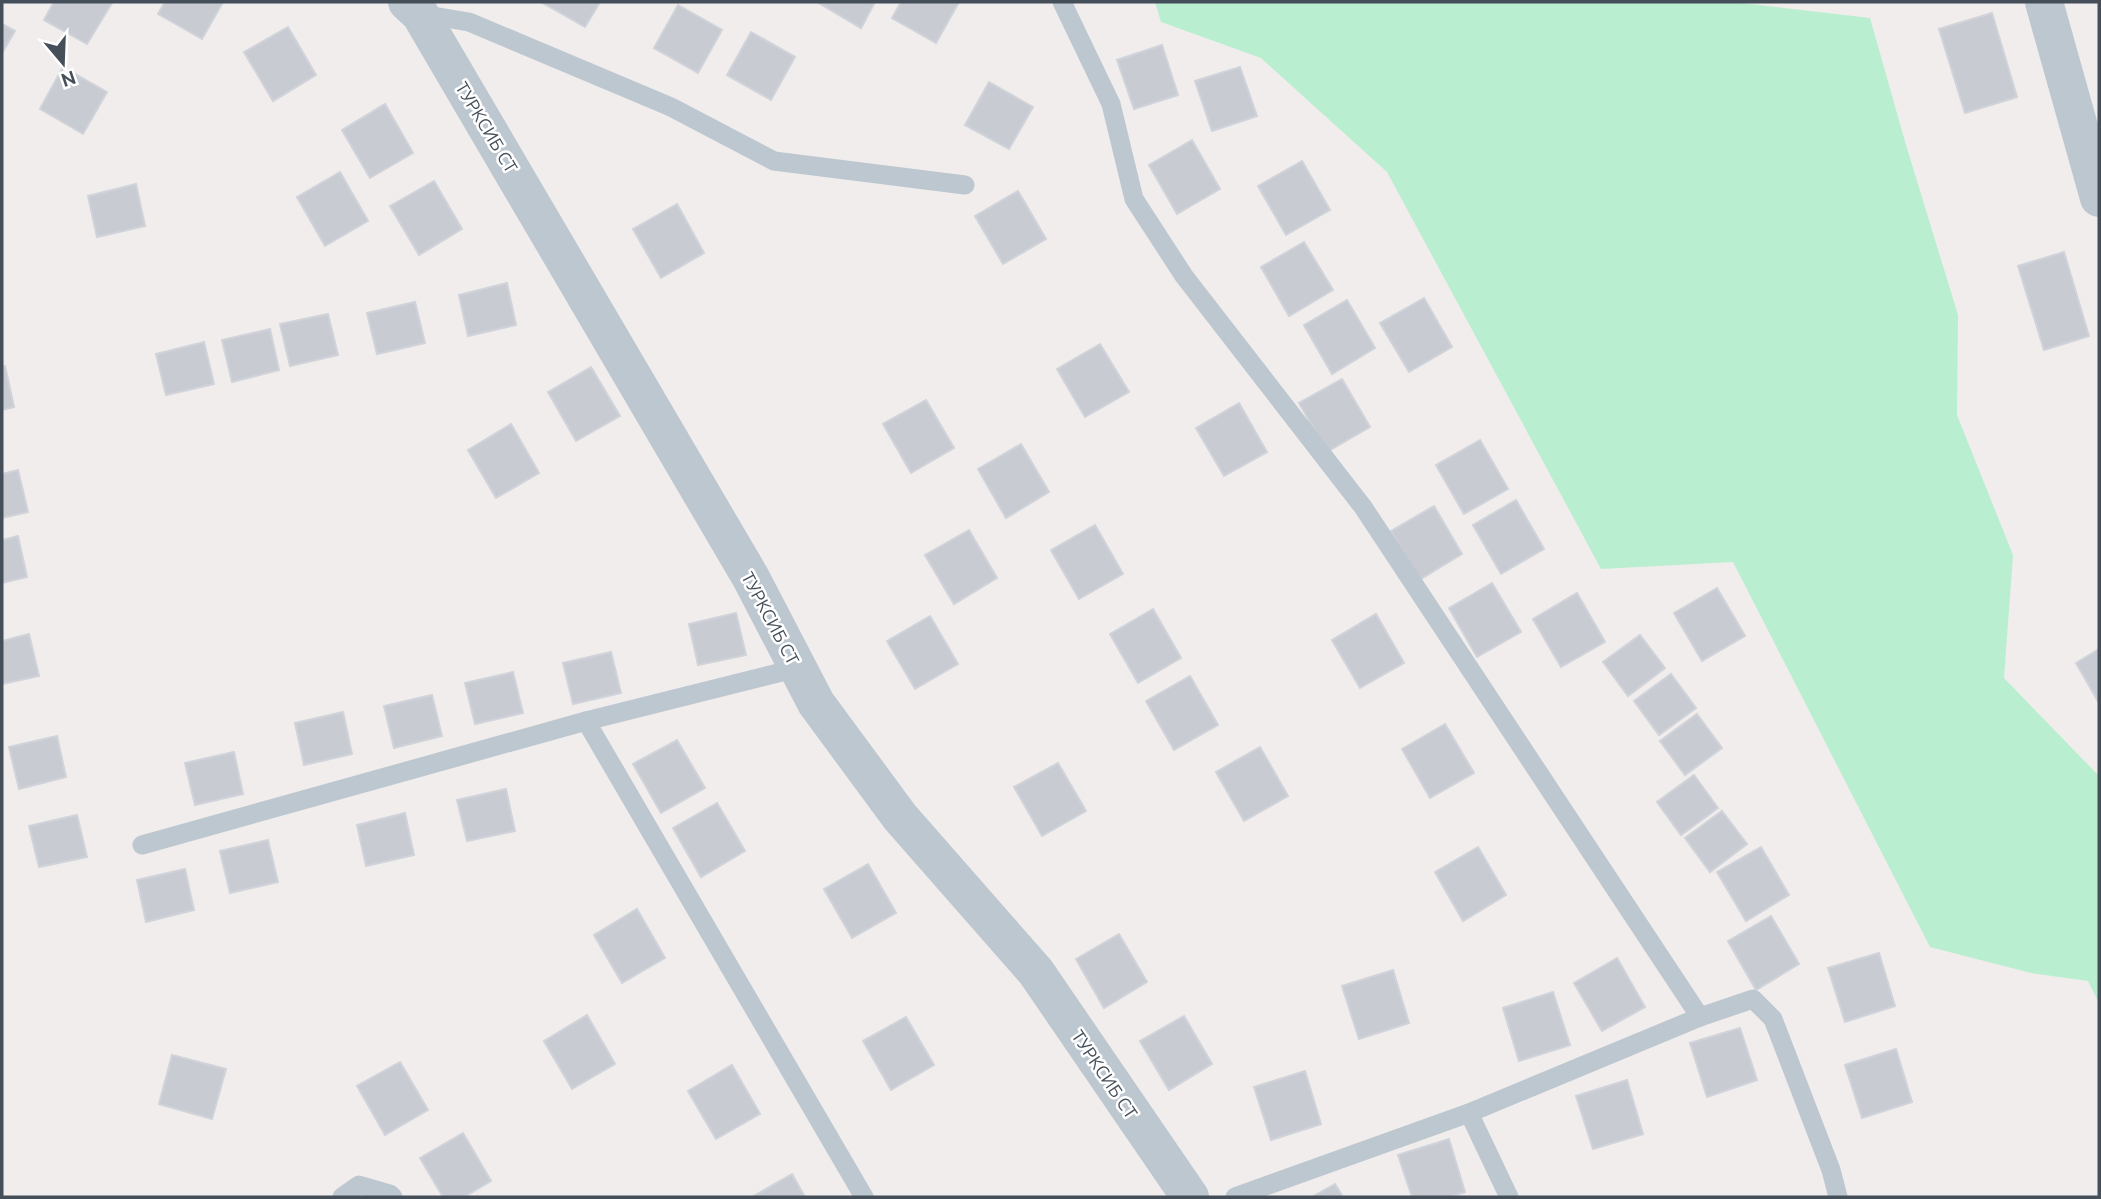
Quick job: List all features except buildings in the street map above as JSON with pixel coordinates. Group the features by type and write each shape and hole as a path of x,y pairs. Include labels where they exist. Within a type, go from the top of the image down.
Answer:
{"street":[{"path":"2044,2 2099,198"},
{"name":"ТУРКСИБ СТ","path":"414,8 751,578 816,703 900,817 1036,972 1190,1197"}],"lane":[{"path":"1062,2 1111,104 1134,199 1184,276 1363,507 1700,1017"},
{"path":"414,8 469,22 671,107 774,161 965,186"},
{"path":"142,845 586,722 798,668"},
{"path":"586,722 864,1197"},
{"path":"1235,1197 1469,1113 1700,1017 1753,999 1773,1019 1831,1170 1838,1197"},
{"path":"1469,1113 1509,1197"},
{"path":"342,1197 359,1185 393,1197"}],"green space":[{"path":"1155,2 1734,2 1870,18 1958,315 1957,415 2013,555 2004,678 2099,776 2099,1003 2088,981 2031,973 1930,947 1733,562 1601,569 1387,172 1261,58 1161,22"}]}
